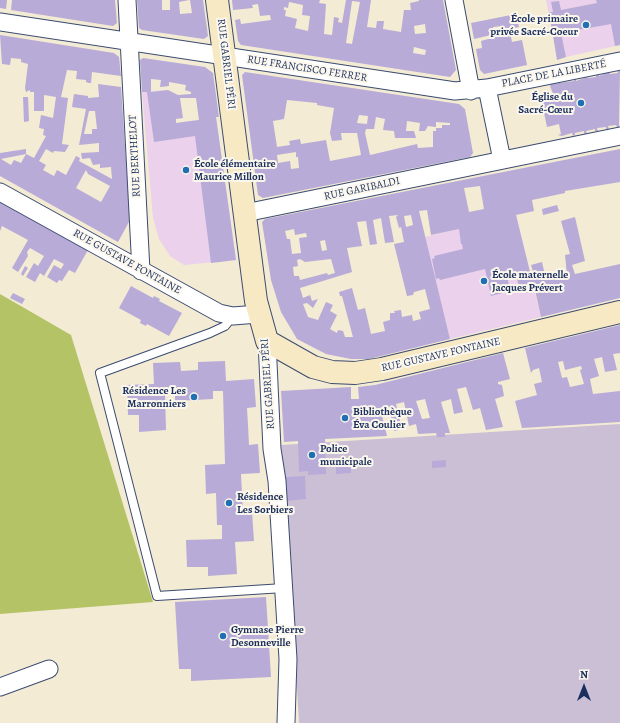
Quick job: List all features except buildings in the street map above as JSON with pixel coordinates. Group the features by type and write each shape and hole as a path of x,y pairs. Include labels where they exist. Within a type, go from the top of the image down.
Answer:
{"street":[{"name":"RUE BERTHELOT","path":"127,0 141,271"},
{"name":"RUE GABRIEL PÉRI","path":"217,0 258,314 267,341 272,449 277,476 284,588 288,671 286,723"},
{"path":"454,0 479,89"},
{"name":"RUE FRANCISCO FERRER","path":"0,22 447,90 479,89"},
{"name":"PLACE DE LA LIBERTÉ","path":"502,160 479,89 620,61"},
{"path":"502,160 620,136"},
{"name":"RUE GARIBALDI","path":"245,213 502,160"},
{"name":"RUE GUSTAVE FONTAINE","path":"0,192 141,271 219,312 233,316 258,314"},
{"name":"RUE GUSTAVE FONTAINE","path":"267,341 313,367 332,372 355,373 382,369 620,312"},
{"path":"0,687 49,669"}],"lane":[{"path":"233,316 225,326 216,331 100,373 157,596 284,588"}],"shaded area":[{"name":"École primaire privée Sacré-Coeur","path":"546,0 620,0 620,45 566,57 553,35"},
{"name":"École élémentaire Maurice Millon","path":"168,90 173,96 176,123 216,117 236,260 184,265 170,256 159,239 153,218 142,92"},
{"name":"École maternelle Jacques Prévert","path":"516,215 541,317 450,339 425,237"},
{"path":"620,424 620,723 299,723 285,477 281,445"}],"green space":[{"path":"0,294 71,335 153,602 0,614"}],"place":[{"name":"École primaire privée Sacré-Coeur","path":"586,25"},
{"name":"Église du Sacré-Cœur","path":"581,103"},
{"name":"École élémentaire Maurice Millon","path":"186,170"},
{"name":"École maternelle Jacques Prévert","path":"484,281"},
{"name":"Résidence Les Marronniers","path":"194,397"},
{"name":"Bibliothèque Éva Coulier","path":"345,418"},
{"name":"Police municipale","path":"312,455"},
{"name":"Résidence Les Sorbiers","path":"229,503"},
{"name":"Gymnase Pierre Desonneville","path":"223,636"}]}
